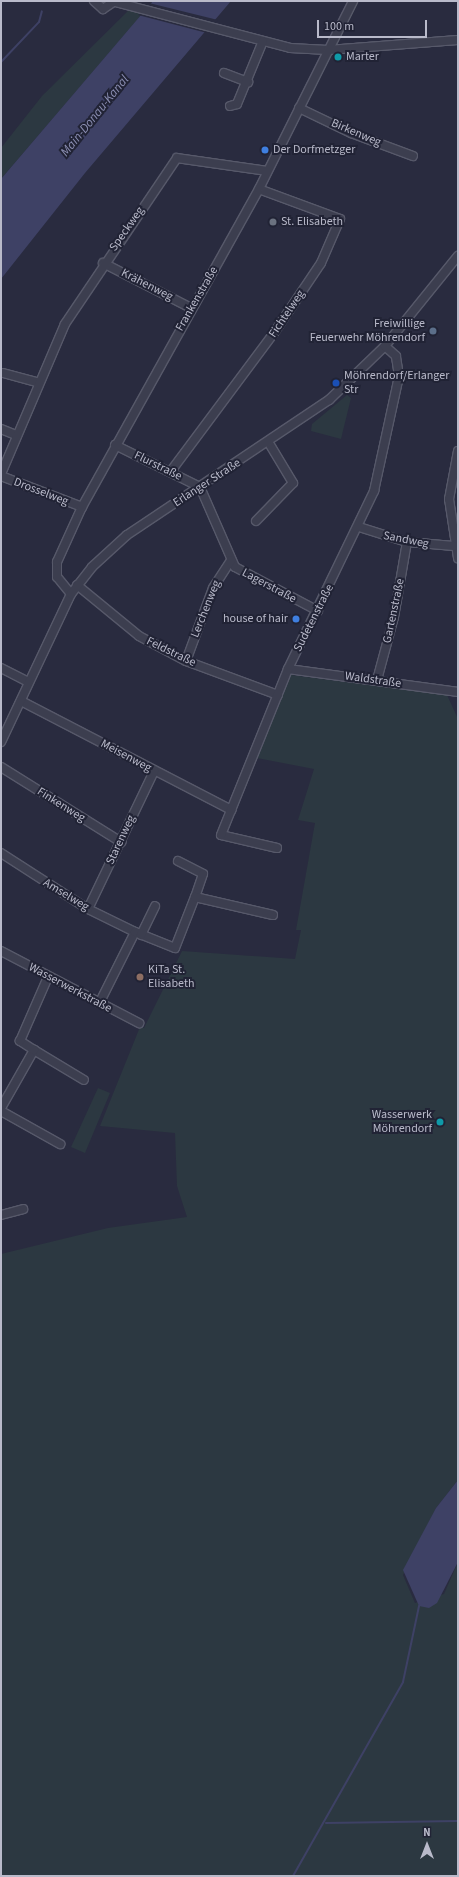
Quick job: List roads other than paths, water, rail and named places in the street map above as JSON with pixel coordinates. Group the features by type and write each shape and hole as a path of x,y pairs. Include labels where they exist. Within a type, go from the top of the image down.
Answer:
{"street":[{"path":"94,1 103,9 115,1 290,48 328,50 458,40"},
{"name":"Frankenstraße","path":"71,594 57,577 57,562 82,507 191,308 259,189 353,1"},
{"path":"230,106 237,104 248,82 263,41"},
{"path":"224,73 248,82"},
{"name":"Birkenweg","path":"299,108 351,133 413,156"},
{"name":"Speckweg","path":"1,475 37,382 65,324 103,263 176,158 267,171"},
{"name":"Fichtelweg","path":"171,471 274,334 321,263 340,220 259,189"},
{"name":"Erlanger Straße","path":"1,742 71,594 113,546 200,487 269,443 328,400 385,346 458,256"},
{"name":"Krähenweg","path":"103,263 191,308"},
{"name":"Sudetenstraße","path":"277,848 221,834 288,668 359,527 383,458 399,376 396,356 385,346"},
{"path":"3,373 37,382"},
{"path":"1,429 16,435"},
{"path":"256,521 293,483 269,443"},
{"name":"Flurstraße","path":"115,445 171,471 200,487"},
{"path":"458,451 449,500 454,546 458,558"},
{"name":"Drosselweg","path":"1,475 82,507"},
{"name":"Lagerstraße","path":"200,487 231,560 243,574 318,611"},
{"name":"Sandweg","path":"359,527 407,542 454,546"},
{"name":"Gartenstraße","path":"377,680 394,617 407,542"},
{"name":"Lerchenweg","path":"186,661 213,588 231,560"},
{"name":"Feldstraße","path":"77,586 139,636 186,661 278,695"},
{"path":"1,668 29,682"},
{"name":"Waldstraße","path":"288,668 458,692"},
{"name":"Meisenweg","path":"21,700 231,810"},
{"name":"Finkenweg","path":"1,767 122,842"},
{"name":"Starenweg","path":"88,909 122,842 154,771"},
{"name":"Amselweg","path":"1,853 88,909 138,934 175,948 204,874 178,861"},
{"path":"195,897 273,914"},
{"path":"99,1004 155,906"},
{"name":"Wasserwerkstraße","path":"1,951 99,1004 139,1023"},
{"path":"48,977 20,1041 84,1080"},
{"path":"1,1108 34,1050"},
{"path":"1,1111 60,1144"},
{"path":"1,1215 23,1209"}],"water":[{"name":"Main-Donau-Kanal","path":"153,1 231,1 85,173 1,279 1,179"},
{"path":"458,1480 458,1562 437,1603 429,1608 419,1606 403,1570 436,1508"}],"waterway":[{"path":"1,62 39,22 42,11"},
{"path":"293,1876 403,1682 419,1606"},
{"path":"326,1823 458,1821"}],"place":[{"name":"Marter","path":"338,57"},
{"name":"Der Dorfmetzger","path":"265,150"},
{"name":"St. Elisabeth","path":"273,222"},
{"name":"Freiwillige Feuerwehr Möhrendorf","path":"433,331"},
{"name":"Möhrendorf/Erlanger Str","path":"336,383"},
{"name":"house of hair","path":"296,619"},
{"name":"KiTa St. Elisabeth","path":"140,977"},
{"name":"Wasserwerk Möhrendorf","path":"440,1122"}]}
